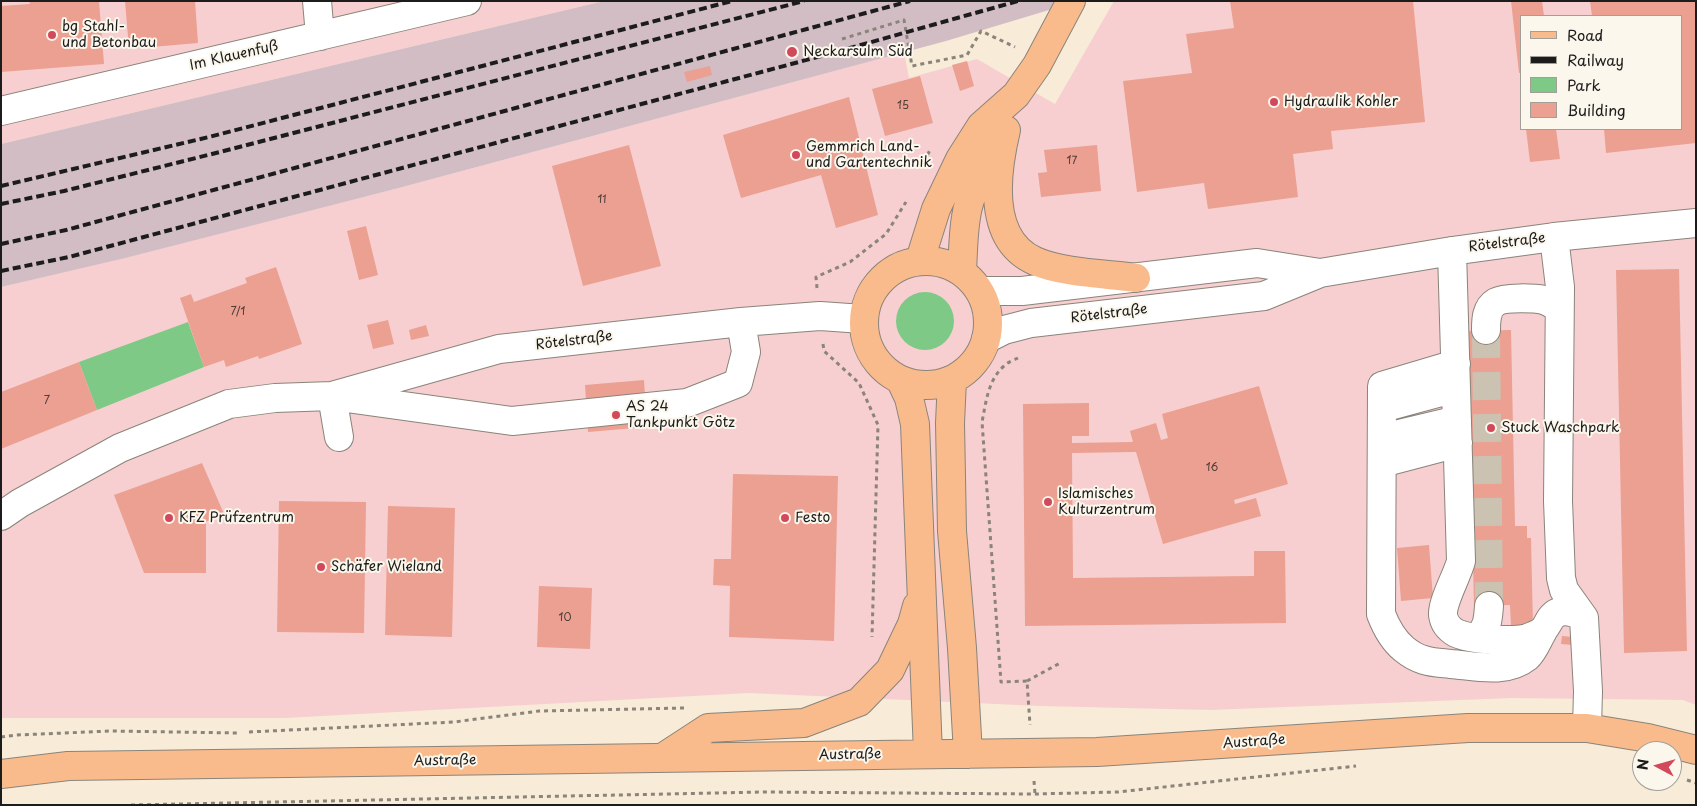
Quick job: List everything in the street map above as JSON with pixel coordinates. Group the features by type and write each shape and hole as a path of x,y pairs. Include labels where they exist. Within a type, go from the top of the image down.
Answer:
{"main road":[{"path":"920,260 936,209 960,159 981,126 1016,95 1037,65 1072,1"},
{"path":"1016,95 1006,130 997,184 999,213 1006,232 1015,246 1033,260 1056,268 1136,278"},
{"path":"971,282 966,216 970,200 1006,130"},
{"path":"920,260 935,261 949,265 971,282 986,306 988,323 986,339 981,352 974,363 963,373 952,380 935,385 918,385 901,381 888,373 877,362 869,349 864,334 863,319 867,301 876,286 888,273 903,264 920,260"},
{"path":"952,380 950,423 952,531 962,648 968,754"},
{"path":"901,381 909,398 915,424 928,754"},
{"path":"662,758 708,728 804,723 859,702 890,670 912,624 921,593"},
{"name":"Austraße","path":"1,774 68,766 1097,752 1468,728 1587,728 1648,738 1696,750"}],"street":[{"path":"317,1 320,36"},
{"name":"Im Klauenfuß","path":"1,111 466,1"},
{"name":"Rötelstraße","path":"986,339 1004,330 1031,323 1264,296 1320,273 1452,251 1696,223"},
{"path":"1554,238 1560,287 1558,307 1558,501 1561,572 1564,590 1584,618 1588,691 1587,728"},
{"path":"1452,251 1461,561 1444,604 1443,615 1449,628 1456,633 1477,637 1519,639 1529,638 1543,631"},
{"name":"Rötelstraße","path":"971,282 1022,291 1257,263 1320,273"},
{"path":"1486,330 1486,317 1490,308 1498,301 1528,298 1544,300 1558,307"},
{"name":"Rötelstraße","path":"332,396 499,349 741,322 820,316 863,319"},
{"path":"1,516 20,503 120,448 229,404 275,398 332,396 512,421 687,403 738,383 746,352 741,322"},
{"path":"1456,376 1382,386 1381,614 1386,625 1393,637 1404,649 1425,661 1501,667 1514,665 1527,657 1552,616 1571,611 1584,618"},
{"path":"332,396 339,437"},
{"path":"1382,450 1458,431"},
{"path":"1477,637 1483,633 1487,625 1489,606"}],"path":[{"path":"842,38 904,20 912,66 967,55 981,31 1015,46"},
{"path":"1027,681 1062,662"},
{"path":"1,737 111,731 245,733 454,722 539,710 689,708"},
{"path":"131,805 753,792 1035,794 1118,792 1361,766"}],"shaded area":[{"path":"1,1 604,1 1,144"},
{"path":"604,1 1079,1 946,41 395,189 125,258 1,287 1,144"},
{"path":"1114,1 1696,1 1696,705 1683,700 1511,698 1210,710 1041,706 749,693 285,718 1,718 1,287 395,189 904,52 909,78 977,59 1055,104"}],"green space":[{"path":"925,292 936,294 949,305 954,321 952,332 941,345 925,350 914,348 901,337 896,321 898,310 909,297"},
{"path":"188,322 204,367 97,410 79,362"}],"building":[{"name":"bg Stahl- und Betonbau","path":"29,1 99,1 104,64 1,72 1,6 30,4"},
{"path":"125,1 195,1 198,43 129,49"},
{"name":"Hydraulik Kohler","path":"1230,1 1413,1 1425,122 1331,131 1333,149 1293,154 1298,197 1208,209 1204,183 1137,192 1123,81 1192,73 1186,34 1234,28"},
{"path":"1511,1 1542,1 1544,15 1520,15 1519,73"},
{"path":"1590,1 1696,1 1696,143 1606,153 1604,130 1682,130 1682,15 1592,15"},
{"path":"967,61 974,86 960,91 952,65"},
{"path":"710,66 712,75 687,82 684,72"},
{"path":"920,76 933,123 885,136 872,89"},
{"name":"Gemmrich Land- und Gartentechnik","path":"849,97 878,215 836,228 821,175 741,198 723,135"},
{"path":"1526,130 1556,130 1560,159 1530,162"},
{"path":"629,145 661,266 583,286 552,166"},
{"path":"1097,145 1101,191 1041,197 1038,173 1047,172 1044,150"},
{"path":"366,226 378,275 359,280 347,231"},
{"path":"276,267 302,344 259,359 258,356 226,367 224,360 204,367 180,298 191,294 194,302 247,283 245,278"},
{"path":"1679,269 1687,651 1624,653 1616,270"},
{"path":"388,320 394,344 373,349 367,325"},
{"path":"426,325 429,336 411,340 409,330"},
{"name":"Stuck Waschpark","path":"1511,330 1515,526 1527,526 1527,538 1531,538 1533,626 1511,626 1510,605 1474,606 1468,331"},
{"path":"79,362 97,410 1,449 1,392"},
{"path":"644,380 647,427 588,432 585,385"},
{"path":"1259,386 1288,484 1234,500 1235,504 1256,498 1261,516 1163,544 1136,452 1072,453 1073,578 1254,576 1254,551 1285,551 1286,623 1025,626 1023,404 1089,403 1089,436 1072,436 1072,443 1133,442 1130,431 1156,423 1161,440 1168,438 1162,414"},
{"name":"KFZ Prüfzentrum","path":"202,463 224,514 206,522 206,573 144,573 114,495"},
{"name":"Festo","path":"733,474 838,476 834,641 729,637 730,586 713,585 714,559 731,559"},
{"name":"Schäfer Wieland","path":"279,501 366,502 364,633 277,632"},
{"path":"388,506 455,508 452,637 385,635"},
{"path":"1429,545 1433,598 1401,601 1397,548"},
{"path":"539,586 592,588 590,649 537,647"},
{"path":"1562,636 1573,637 1573,645 1561,644"}],"tunnel":[{"path":"1486,330 1489,606"}],"railway":[{"path":"1,186 209,137 732,1"},
{"path":"1,204 64,191 212,154 804,1"},
{"path":"1,244 66,230 910,1"},
{"path":"1,271 69,257 825,55 1018,1"}],"place":[{"name":"bg Stahl- und Betonbau","path":"52,35"},
{"name":"Neckarsulm Süd","path":"792,52"},
{"name":"Hydraulik Kohler","path":"1274,102"},
{"name":"Gemmrich Land- und Gartentechnik","path":"796,155"},
{"name":"AS 24 Tankpunkt Götz","path":"616,415"},
{"name":"Stuck Waschpark","path":"1491,428"},
{"name":"Islamisches Kulturzentrum","path":"1048,502"},
{"name":"KFZ Prüfzentrum","path":"169,518"},
{"name":"Festo","path":"785,518"},
{"name":"Schäfer Wieland","path":"321,567"}]}
